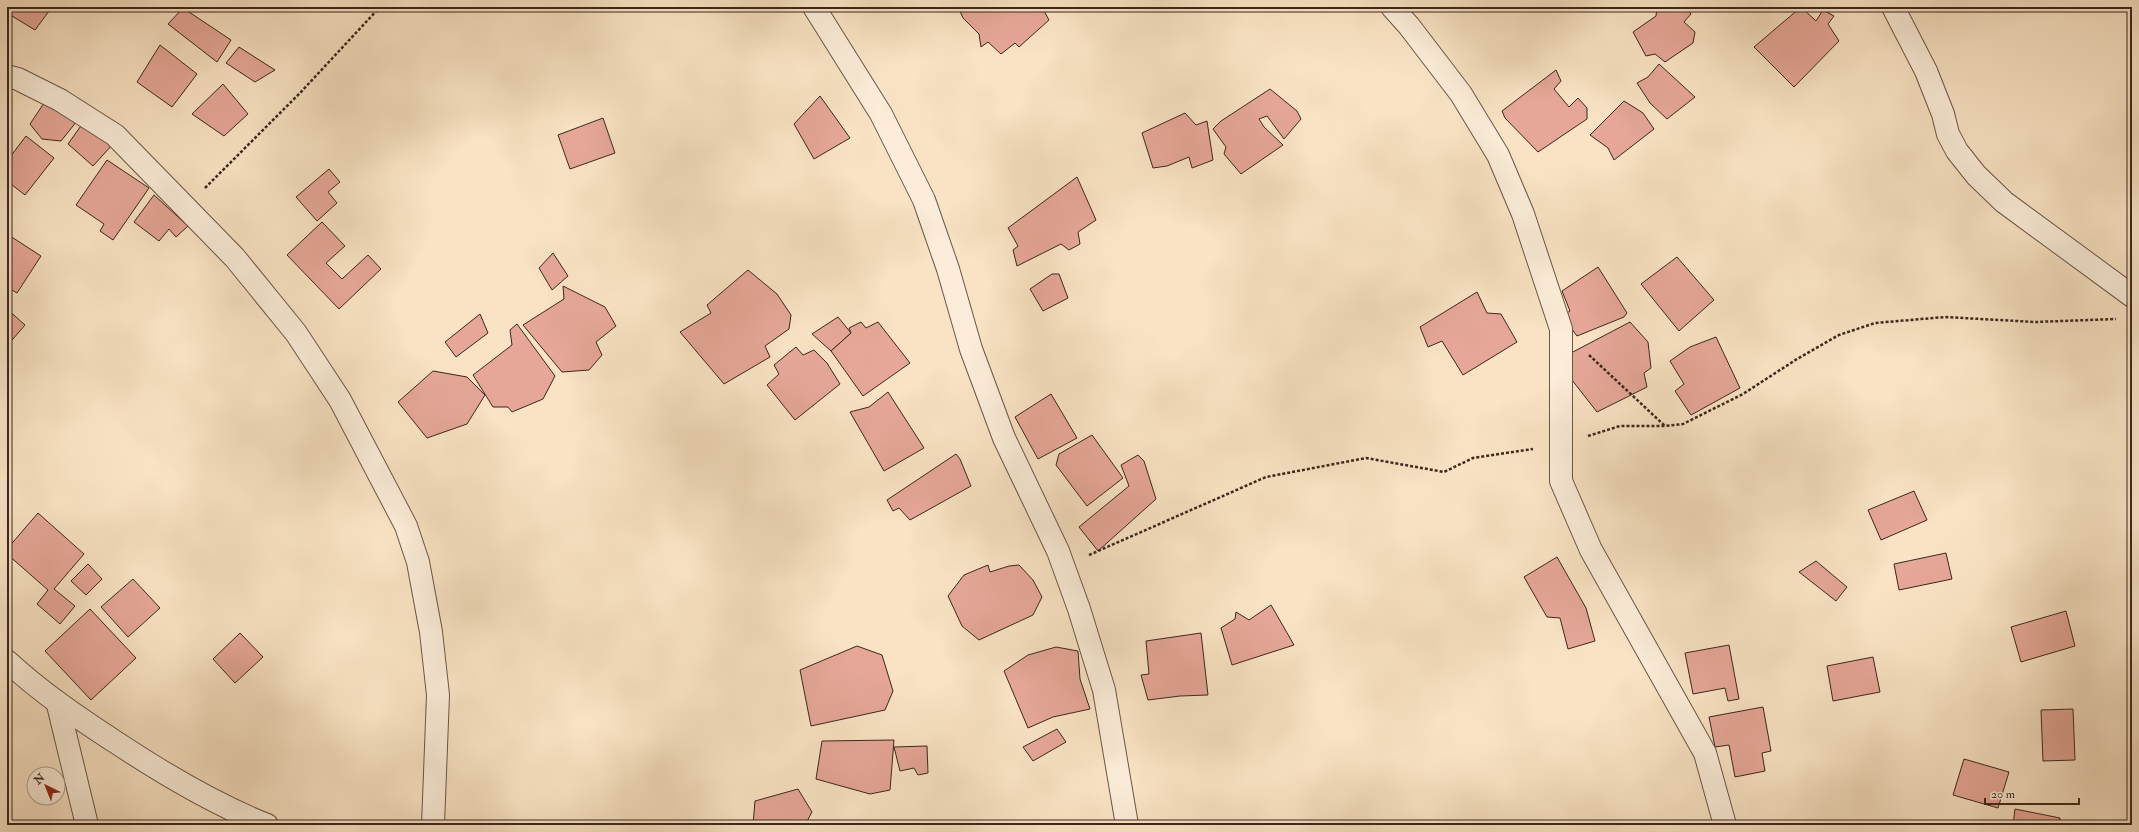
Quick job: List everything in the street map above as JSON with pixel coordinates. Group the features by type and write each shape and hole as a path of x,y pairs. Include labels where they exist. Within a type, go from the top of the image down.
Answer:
{"street":[{"path":"814,7 881,114 924,200 948,269 971,349 1004,438 1063,566 1079,610 1104,690 1126,825"},
{"path":"1392,7 1409,26 1462,94 1498,155 1523,214 1561,329 1561,482 1591,550 1705,753 1725,825"},
{"path":"1893,7 1926,71 1943,114 1948,134 1957,151 1976,175 2004,202 2132,296"},
{"path":"7,76 18,79 60,100 115,135 235,258 296,333 340,400 406,526 418,562 431,632 438,695 434,825"},
{"path":"7,661 58,705 150,765 236,813 267,825"},
{"path":"58,705 87,825"}],"path":[{"path":"186,207 300,93 380,7"},
{"path":"1063,566 1266,476 1366,458 1444,472 1473,458 1561,444 1620,426 1665,426 1684,424 1743,394 1797,359 1839,335 1876,323 1945,317 2035,322 2119,319"},
{"path":"1561,329 1665,426"}],"building":[{"path":"7,7 52,7 35,30 7,13"},
{"path":"958,7 1042,7 1049,20 1019,47 1015,43 1001,54 988,42 981,47 979,34 963,18"},
{"path":"1657,7 1686,7 1691,14 1684,22 1695,32 1693,43 1665,62 1655,54 1646,56 1633,32 1656,16"},
{"path":"1801,7 1816,21 1823,10 1834,16 1828,24 1839,41 1794,87 1754,47"},
{"path":"183,8 231,40 217,62 168,24"},
{"path":"160,45 197,74 172,107 137,82"},
{"path":"239,47 275,70 255,82 226,63"},
{"path":"1659,64 1695,97 1667,119 1650,103 1637,83 1648,77"},
{"path":"1556,70 1561,81 1554,89 1569,107 1578,98 1587,108 1587,119 1538,152 1505,118 1502,111"},
{"path":"223,84 248,114 224,136 192,114"},
{"path":"1270,89 1297,111 1301,119 1284,139 1267,116 1259,119 1264,127 1283,145 1241,174 1224,154 1226,147 1213,129 1221,121"},
{"path":"820,96 850,138 814,159 794,124"},
{"path":"46,100 81,116 61,141 42,139 30,124"},
{"path":"1624,101 1643,113 1654,129 1614,160 1608,148 1590,135"},
{"path":"1185,113 1196,125 1207,121 1213,160 1192,168 1189,157 1167,166 1153,168 1142,133"},
{"path":"603,118 615,153 570,169 558,135"},
{"path":"83,123 113,144 93,166 68,144"},
{"path":"26,136 54,158 25,195 7,181 7,161"},
{"path":"107,160 149,188 113,240 100,231 104,224 76,205"},
{"path":"329,169 340,182 328,192 337,203 317,221 296,197"},
{"path":"1077,177 1096,220 1078,232 1080,244 1069,250 1061,244 1017,266 1013,250 1018,246 1008,228"},
{"path":"154,195 188,226 176,237 169,229 159,241 134,222"},
{"path":"322,222 345,246 326,263 342,279 368,255 381,269 339,309 287,255"},
{"path":"7,234 41,256 17,293 7,287"},
{"path":"553,253 568,276 552,290 539,268"},
{"path":"1677,257 1714,300 1679,331 1641,284"},
{"path":"1598,267 1627,313 1624,317 1577,336 1562,316 1570,311 1562,291"},
{"path":"748,270 777,294 791,315 789,329 765,346 770,357 724,384 680,332 711,313 707,305"},
{"path":"1052,274 1059,274 1068,298 1043,311 1030,289"},
{"path":"563,286 605,307 616,326 596,342 602,355 589,370 562,372 523,325 564,299"},
{"path":"1477,292 1487,313 1501,314 1517,342 1463,375 1442,341 1428,347 1420,327"},
{"path":"7,309 25,325 7,346"},
{"path":"480,314 488,333 456,357 445,342"},
{"path":"838,317 851,333 831,351 812,334"},
{"path":"861,322 866,328 878,322 910,363 863,396 831,351 851,333 849,328"},
{"path":"1630,322 1648,342 1651,368 1644,373 1647,387 1597,412 1568,375 1571,353"},
{"path":"517,324 555,376 543,399 512,412 508,407 493,407 473,375 512,345 510,330"},
{"path":"1716,337 1740,388 1691,415 1675,391 1684,384 1670,361 1690,347"},
{"path":"796,347 803,355 814,350 827,363 840,384 795,420 767,385 779,374 774,365"},
{"path":"433,371 467,377 485,395 467,424 427,438 398,402"},
{"path":"888,392 924,448 884,471 850,412 869,407"},
{"path":"1051,394 1077,438 1038,459 1015,417"},
{"path":"1092,435 1123,478 1087,506 1056,465 1059,454"},
{"path":"956,454 960,459 971,486 910,520 899,508 893,511 887,500"},
{"path":"1138,455 1144,461 1156,499 1098,551 1079,527 1129,486 1121,465"},
{"path":"1914,491 1927,520 1881,540 1868,510"},
{"path":"38,513 84,554 54,589 75,606 60,624 37,604 48,590 7,554 7,549"},
{"path":"1946,553 1952,579 1899,590 1894,564"},
{"path":"1557,557 1586,608 1595,641 1568,649 1560,618 1547,617 1524,577"},
{"path":"1816,561 1847,587 1836,601 1799,572"},
{"path":"88,564 102,579 86,595 71,581"},
{"path":"988,565 990,572 1009,566 1019,565 1033,580 1042,597 1033,615 979,640 962,626 948,596 964,575"},
{"path":"133,579 160,608 128,637 101,607"},
{"path":"1271,605 1294,645 1232,665 1221,628 1235,619 1236,612 1249,620"},
{"path":"90,609 136,658 91,700 45,651"},
{"path":"2066,611 2075,646 2021,662 2011,627"},
{"path":"240,633 263,657 235,683 213,659"},
{"path":"1201,633 1208,695 1180,696 1148,700 1141,675 1149,674 1146,641"},
{"path":"1729,645 1739,699 1728,701 1725,688 1693,694 1685,653"},
{"path":"857,646 882,655 893,691 885,710 811,726 800,670"},
{"path":"1056,647 1078,651 1080,679 1090,709 1053,717 1028,728 1004,671 1028,655"},
{"path":"1873,657 1880,692 1833,701 1827,666"},
{"path":"1763,707 1771,751 1762,753 1765,771 1735,777 1729,745 1715,747 1709,717"},
{"path":"2073,709 2075,760 2043,761 2041,710"},
{"path":"1057,729 1066,742 1033,761 1023,747"},
{"path":"894,740 890,790 870,794 816,779 822,741"},
{"path":"927,746 928,773 918,775 914,768 900,771 894,747"},
{"path":"1964,759 2009,772 1998,808 1953,795"},
{"path":"798,789 812,812 805,825 753,825 755,801"},
{"path":"2015,809 2060,818 2059,825 2013,825"},
{"path":"139,821 140,825 125,825"}]}
